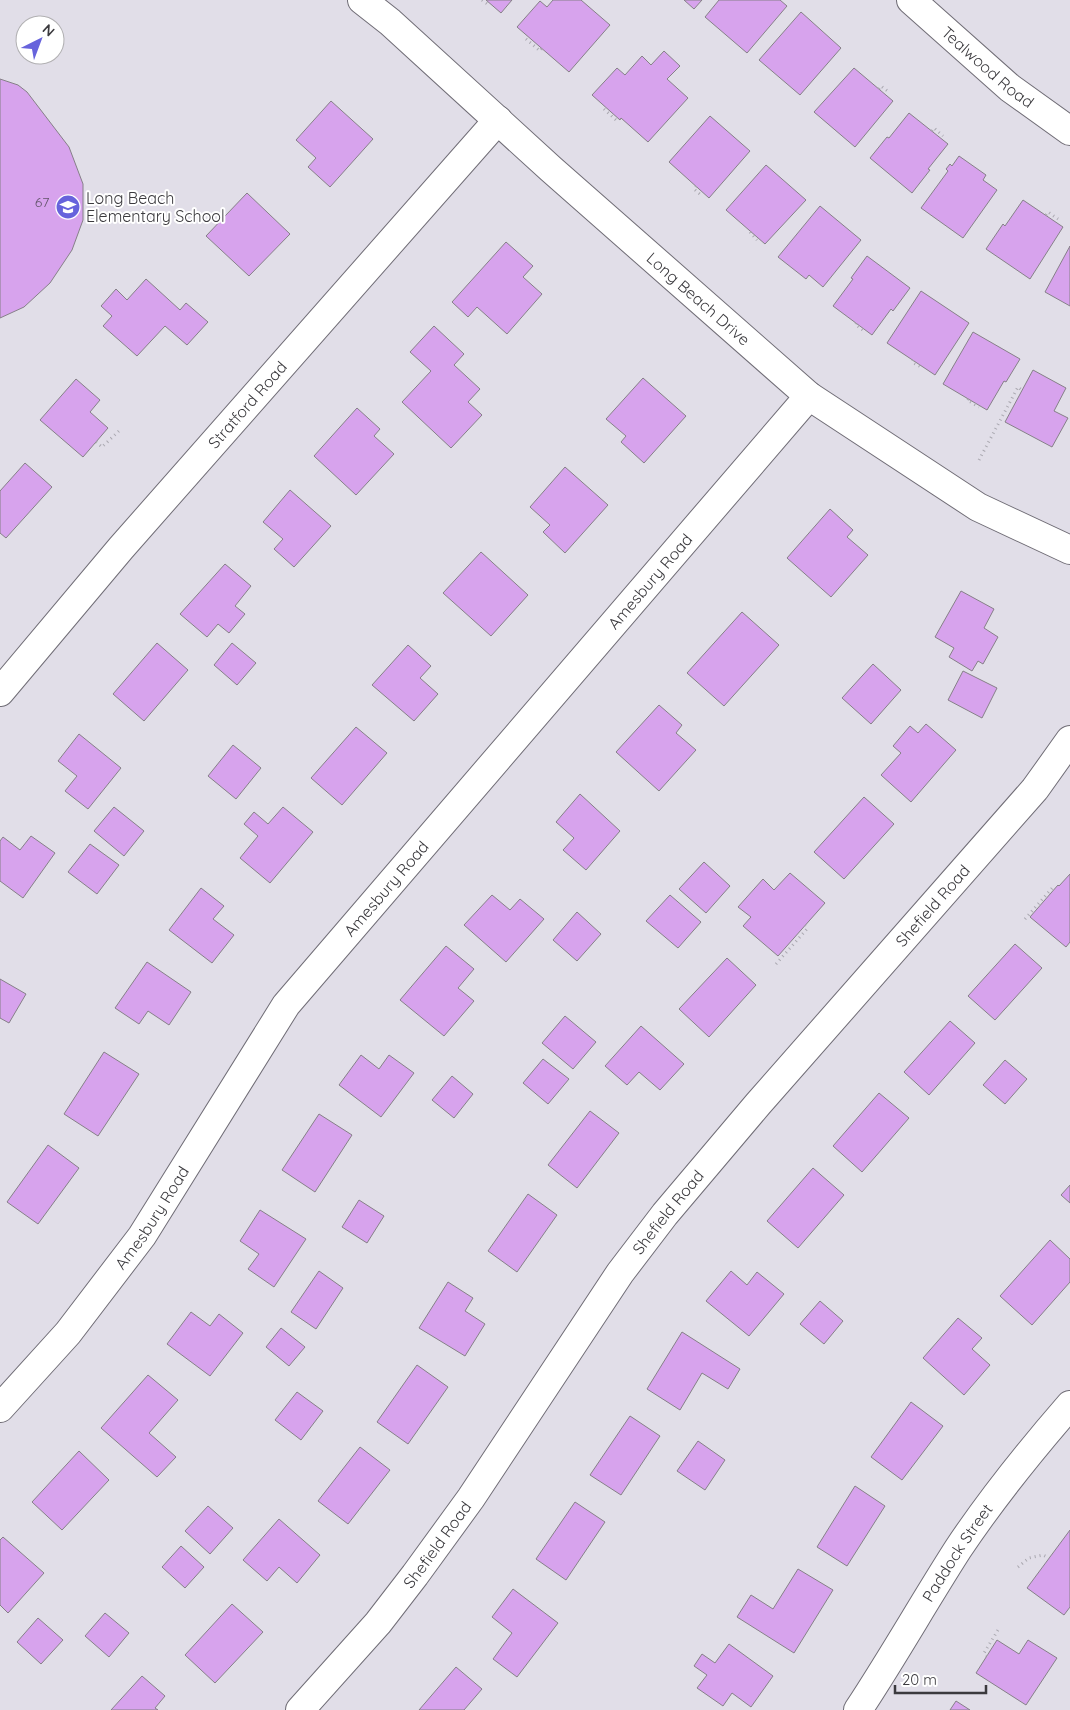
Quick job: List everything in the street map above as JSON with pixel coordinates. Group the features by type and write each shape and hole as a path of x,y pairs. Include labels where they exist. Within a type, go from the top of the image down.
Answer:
{"street":[{"name":"Long Beach Drive","path":"362,0 390,22 551,169 809,396 978,507 1070,550"},
{"name":"Tealwood Road","path":"911,0 1010,88 1070,131"},
{"name":"Stratford Road","path":"0,692 127,541 498,120"},
{"name":"Amesbury Road","path":"0,1408 68,1333 142,1236 286,1005 809,396"},
{"name":"Shefield Road","path":"300,1710 378,1623 477,1490 620,1272 665,1214 764,1097 1035,789 1070,740"},
{"name":"Paddock Street","path":"858,1710 958,1550 986,1509 1028,1453 1070,1405"}],"path":[{"path":"482,0 490,6"},
{"path":"526,39 540,51 542,48"},
{"path":"879,89 881,86 889,92"},
{"path":"604,110 616,120 618,118"},
{"path":"932,131 934,128 943,136"},
{"path":"696,186 694,189 701,195"},
{"path":"1046,215 1048,212 1058,219"},
{"path":"750,232 757,240"},
{"path":"856,322 855,324 864,331"},
{"path":"913,360 912,362 921,367"},
{"path":"979,460 1018,387 1022,390"},
{"path":"968,399 979,407"},
{"path":"96,442 102,447 121,429"},
{"path":"1025,919 1055,888"},
{"path":"776,964 807,929 805,926"},
{"path":"1018,1567 1029,1558 1043,1555 1049,1558"},
{"path":"987,1656 984,1653 998,1630"}],"building":[{"path":"486,0 512,0 501,13"},
{"path":"553,0 581,0 610,25 569,72 517,27 540,1 547,7"},
{"path":"684,0 702,0 694,9"},
{"path":"719,0 780,0 787,6 747,53 705,17"},
{"path":"801,12 841,48 800,95 759,60"},
{"path":"664,51 680,66 667,79 688,98 648,142 592,95 617,68 625,75 642,56 651,65"},
{"path":"854,68 893,101 855,147 814,112"},
{"path":"0,79 18,85 27,92 69,147 83,184 83,220 72,250 50,283 24,307 0,318"},
{"path":"331,101 373,139 330,187 308,167 316,158 296,140"},
{"path":"909,113 948,144 912,193 870,158"},
{"path":"710,116 750,151 709,198 669,162"},
{"path":"959,156 986,175 983,180 997,190 963,238 921,208 948,171 946,169 950,164 952,166"},
{"path":"766,165 806,200 765,244 726,210"},
{"path":"247,193 290,234 249,276 206,236"},
{"path":"1023,200 1063,227 1030,279 986,249"},
{"path":"820,206 861,240 823,287 809,275 806,279 778,257"},
{"path":"506,242 533,266 523,277 542,294 507,334 477,307 468,317 452,302"},
{"path":"1070,246 1070,306 1045,292"},
{"path":"867,256 910,288 893,311 891,309 872,335 833,306"},
{"path":"146,279 180,310 186,303 208,322 187,345 165,326 137,356 103,326 112,316 101,306 116,289 127,300"},
{"path":"921,291 969,323 935,375 887,343"},
{"path":"434,326 464,354 454,365 480,389 468,402 482,415 451,448 402,402 431,371 410,352"},
{"path":"973,332 1020,359 987,410 943,384"},
{"path":"1033,370 1066,388 1054,411 1068,418 1052,447 1005,422"},
{"path":"643,378 686,416 644,463 621,442 626,436 606,419"},
{"path":"76,379 100,400 90,412 108,428 83,457 40,420"},
{"path":"357,408 380,429 374,436 394,454 356,495 314,456"},
{"path":"25,463 52,487 6,538 0,533 0,491"},
{"path":"565,467 608,505 565,553 543,532 550,525 530,507"},
{"path":"290,490 331,526 294,567 274,549 283,539 263,522"},
{"path":"830,509 853,530 847,537 868,555 831,597 787,558"},
{"path":"481,552 528,595 491,636 443,593"},
{"path":"225,564 251,586 235,606 245,614 229,633 218,624 207,637 180,614"},
{"path":"961,591 994,609 984,628 998,637 983,664 978,661 972,671 949,657 954,648 935,637"},
{"path":"742,612 779,645 724,706 687,673"},
{"path":"157,643 188,670 144,721 113,694"},
{"path":"232,643 256,663 237,685 214,665"},
{"path":"408,645 431,666 420,678 438,694 414,721 372,685"},
{"path":"873,664 901,690 871,724 842,698"},
{"path":"963,671 997,688 982,718 948,700"},
{"path":"659,705 682,725 676,733 696,750 659,791 616,752"},
{"path":"926,724 956,750 911,802 881,775 901,753 893,746 910,726 918,733"},
{"path":"356,727 387,753 342,805 311,778"},
{"path":"79,734 121,768 88,809 65,791 77,776 58,761"},
{"path":"233,745 261,768 236,799 208,776"},
{"path":"580,794 620,831 586,870 563,850 574,838 556,822"},
{"path":"864,797 894,824 844,879 814,852"},
{"path":"114,807 144,831 124,856 94,831"},
{"path":"283,807 313,832 270,883 240,858 258,836 244,824 254,812 268,824"},
{"path":"31,836 55,853 23,898 0,881 0,841 3,837 20,850"},
{"path":"90,844 119,865 97,894 68,872"},
{"path":"704,862 730,886 706,913 679,889"},
{"path":"790,873 825,903 778,956 743,926 751,917 738,907 763,879 774,890"},
{"path":"1070,874 1070,942 1066,947 1030,917"},
{"path":"201,888 224,906 213,919 234,935 212,963 169,930"},
{"path":"492,895 510,910 520,899 544,919 506,962 464,925"},
{"path":"670,895 701,922 678,948 646,921"},
{"path":"577,912 601,934 577,961 553,940"},
{"path":"1015,944 1042,968 995,1020 968,996"},
{"path":"446,946 474,969 458,988 474,1001 444,1036 400,1000"},
{"path":"727,958 756,985 709,1037 679,1009"},
{"path":"147,962 191,992 169,1025 148,1011 139,1024 115,1008"},
{"path":"0,979 26,994 9,1023 0,1018"},
{"path":"565,1016 596,1042 573,1069 542,1043"},
{"path":"950,1021 975,1043 929,1095 904,1072"},
{"path":"641,1026 684,1064 660,1090 639,1072 627,1085 605,1066"},
{"path":"104,1052 139,1074 98,1136 64,1114"},
{"path":"361,1055 379,1069 389,1055 414,1073 381,1117 339,1085"},
{"path":"543,1059 569,1079 548,1104 523,1083"},
{"path":"1005,1060 1027,1079 1005,1104 983,1085"},
{"path":"452,1076 473,1094 454,1118 432,1100"},
{"path":"879,1093 909,1118 862,1172 833,1146"},
{"path":"590,1111 619,1133 577,1188 548,1165"},
{"path":"319,1114 352,1135 315,1192 282,1170"},
{"path":"48,1145 79,1168 38,1224 7,1202"},
{"path":"813,1168 844,1195 798,1248 767,1221"},
{"path":"1070,1185 1070,1203 1061,1195"},
{"path":"528,1194 557,1215 517,1272 488,1251"},
{"path":"359,1200 384,1216 367,1243 342,1227"},
{"path":"260,1210 306,1239 274,1287 248,1269 259,1254 240,1241"},
{"path":"1050,1240 1070,1259 1070,1282 1032,1325 1000,1296"},
{"path":"319,1271 343,1288 316,1329 291,1312"},
{"path":"731,1271 747,1285 757,1272 784,1294 749,1336 706,1301"},
{"path":"448,1282 473,1298 465,1311 485,1324 465,1356 419,1328"},
{"path":"820,1301 843,1321 824,1344 800,1324"},
{"path":"191,1312 210,1326 219,1314 243,1333 210,1376 167,1344"},
{"path":"958,1318 982,1338 972,1349 990,1365 964,1395 923,1358"},
{"path":"281,1328 305,1347 289,1366 266,1347"},
{"path":"682,1332 740,1369 728,1389 702,1373 680,1410 647,1389"},
{"path":"417,1365 448,1387 408,1444 377,1422"},
{"path":"148,1375 178,1400 149,1433 176,1457 157,1477 101,1428"},
{"path":"297,1392 323,1411 301,1440 275,1420"},
{"path":"911,1402 943,1426 902,1480 871,1457"},
{"path":"630,1416 660,1436 621,1495 590,1475"},
{"path":"698,1441 725,1460 705,1490 677,1471"},
{"path":"360,1447 390,1470 348,1524 318,1501"},
{"path":"79,1451 109,1480 62,1530 32,1502"},
{"path":"855,1486 885,1506 847,1566 817,1547"},
{"path":"575,1502 605,1522 566,1580 536,1559"},
{"path":"208,1506 233,1528 210,1554 185,1531"},
{"path":"279,1519 320,1555 297,1583 279,1567 267,1581 243,1560"},
{"path":"1070,1530 1070,1607 1064,1615 1027,1588"},
{"path":"3,1537 44,1573 8,1613 0,1605 0,1540"},
{"path":"181,1546 204,1567 185,1588 162,1567"},
{"path":"798,1569 833,1590 794,1653 737,1617 751,1595 773,1609"},
{"path":"513,1589 558,1623 517,1677 493,1659 512,1633 492,1617"},
{"path":"232,1604 263,1632 215,1683 185,1655"},
{"path":"105,1613 129,1633 109,1657 85,1636"},
{"path":"38,1618 63,1640 41,1664 17,1642"},
{"path":"997,1640 1019,1654 1028,1640 1057,1658 1026,1705 976,1673"},
{"path":"729,1644 773,1676 751,1707 732,1693 723,1706 697,1688 707,1675 694,1666 702,1654 715,1663"},
{"path":"456,1667 482,1689 464,1710 419,1710"},
{"path":"142,1676 165,1696 155,1708 158,1710 111,1710"},
{"path":"956,1701 970,1710 950,1710"}],"place":[{"name":"Long Beach Elementary School","path":"68,207"}]}
